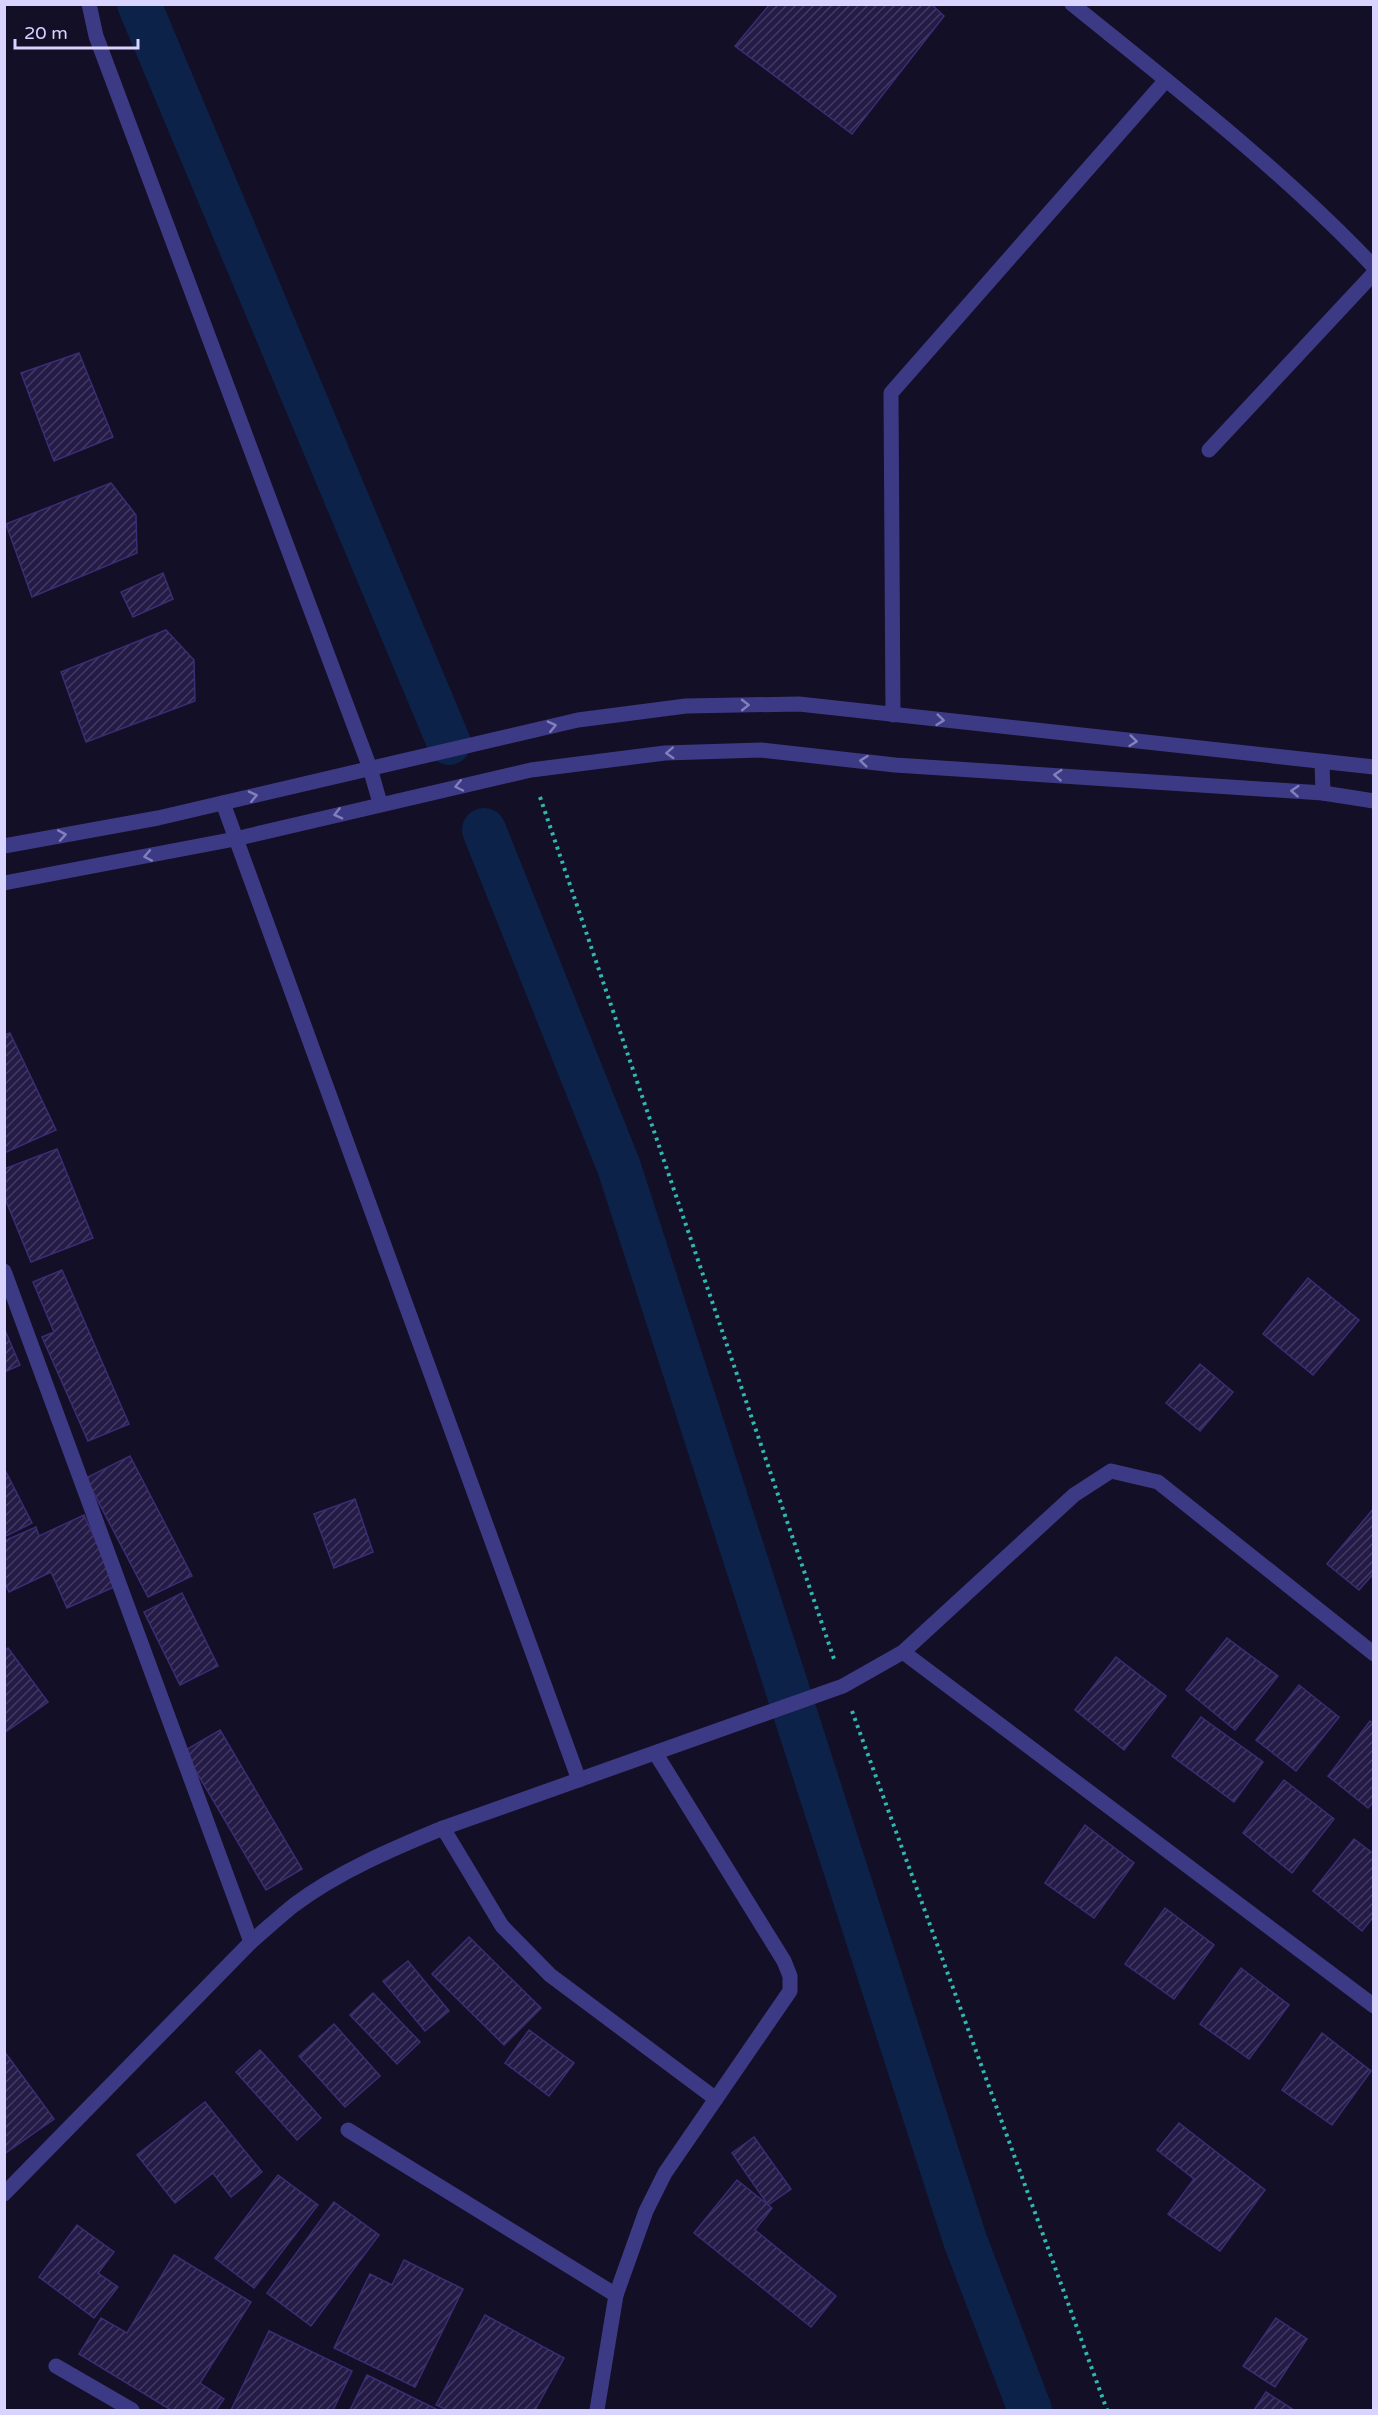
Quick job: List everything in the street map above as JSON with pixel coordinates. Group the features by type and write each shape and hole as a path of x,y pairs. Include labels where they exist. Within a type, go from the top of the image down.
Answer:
{"street":[{"path":"89,4 96,36 370,768 380,803"},
{"path":"1072,4 1166,80 1300,195 1374,267"},
{"path":"893,715 891,393 1166,80"},
{"path":"1209,450 1374,273"},
{"path":"4,846 158,818 578,720 686,706 799,704 1374,767"},
{"path":"4,883 235,839 380,803 531,770 665,753 761,750 895,765 1323,793 1374,801"},
{"path":"1322,762 1323,793"},
{"path":"223,803 579,1780"},
{"path":"4,1271 251,1942"},
{"path":"4,2194 251,1942 295,1905 345,1874 393,1849 443,1828 843,1686 903,1652 1074,1495 1112,1471 1158,1482 1374,1654"},
{"path":"903,1652 1374,2006"},
{"path":"597,2410 616,2295 646,2211 665,2173 790,1991 790,1976 784,1961 656,1754"},
{"path":"443,1828 502,1926 527,1954 550,1975 716,2099"},
{"path":"348,2130 616,2295"},
{"path":"56,2366 132,2410"}],"path":[{"path":"531,770 843,1686 1107,2410"}],"building":[{"path":"770,4 931,4 944,16 852,134 735,46"},
{"path":"79,353 113,437 54,461 21,373"},
{"path":"111,483 136,515 137,553 32,597 6,524"},
{"path":"163,573 173,599 133,617 121,592"},
{"path":"166,630 194,660 195,701 86,742 61,672"},
{"path":"10,1033 56,1130 4,1153 4,1035"},
{"path":"57,1149 93,1238 31,1262 4,1196 4,1169"},
{"path":"62,1270 129,1424 88,1441 42,1337 54,1332 33,1282"},
{"path":"1308,1278 1359,1320 1313,1375 1263,1334"},
{"path":"4,1328 20,1365 4,1372"},
{"path":"1200,1364 1233,1392 1200,1431 1166,1403"},
{"path":"130,1456 192,1576 148,1597 86,1478"},
{"path":"4,1468 32,1523 4,1537"},
{"path":"355,1499 373,1552 334,1568 314,1514"},
{"path":"1374,1508 1374,1573 1359,1590 1327,1564"},
{"path":"84,1515 116,1586 67,1608 51,1572 9,1592 4,1581 4,1541 36,1527 39,1536"},
{"path":"182,1593 218,1666 180,1685 144,1612"},
{"path":"1227,1638 1278,1676 1235,1730 1186,1690"},
{"path":"8,1648 48,1702 4,1733 4,1651"},
{"path":"1116,1657 1166,1696 1124,1750 1075,1710"},
{"path":"1299,1685 1339,1717 1296,1771 1256,1740"},
{"path":"1201,1717 1263,1762 1234,1802 1172,1756"},
{"path":"1370,1721 1374,1724 1374,1801 1368,1808 1328,1776"},
{"path":"220,1730 302,1869 266,1890 184,1751"},
{"path":"1284,1780 1334,1819 1292,1873 1243,1833"},
{"path":"1085,1825 1134,1863 1094,1918 1045,1883"},
{"path":"1354,1839 1374,1854 1374,1916 1362,1931 1313,1891"},
{"path":"1165,1908 1214,1945 1174,1999 1125,1964"},
{"path":"469,1937 541,2008 504,2045 432,1974"},
{"path":"408,1961 449,2011 425,2031 383,1981"},
{"path":"1241,1968 1289,2005 1249,2059 1200,2024"},
{"path":"373,1993 420,2042 397,2064 350,2015"},
{"path":"334,2024 380,2076 345,2107 299,2056"},
{"path":"529,2030 574,2063 549,2096 505,2063"},
{"path":"1322,2033 1371,2071 1332,2125 1282,2090"},
{"path":"260,2050 321,2118 297,2140 236,2072"},
{"path":"4,2051 54,2119 4,2154"},
{"path":"205,2102 262,2172 231,2197 213,2173 175,2203 137,2155"},
{"path":"1179,2123 1265,2190 1220,2251 1168,2214 1194,2179 1157,2150"},
{"path":"754,2137 791,2189 768,2205 732,2153"},
{"path":"278,2175 318,2205 254,2288 215,2258"},
{"path":"737,2180 772,2208 755,2230 836,2296 811,2327 694,2233"},
{"path":"334,2202 379,2235 311,2326 267,2293"},
{"path":"77,2225 114,2252 98,2273 118,2287 94,2318 39,2277"},
{"path":"174,2255 251,2302 200,2383 224,2399 216,2410 171,2410 79,2354 101,2318 127,2333"},
{"path":"404,2260 463,2289 415,2387 334,2348 370,2274 392,2285"},
{"path":"485,2315 564,2358 535,2410 447,2410 436,2405"},
{"path":"1276,2318 1307,2339 1275,2387 1243,2366"},
{"path":"269,2331 352,2371 333,2410 231,2410"},
{"path":"367,2375 438,2410 350,2410"},
{"path":"1266,2392 1294,2410 1254,2410"}],"waterway":[{"path":"139,4 449,743"},
{"path":"484,830 619,1167 965,2240 1030,2410"}]}
